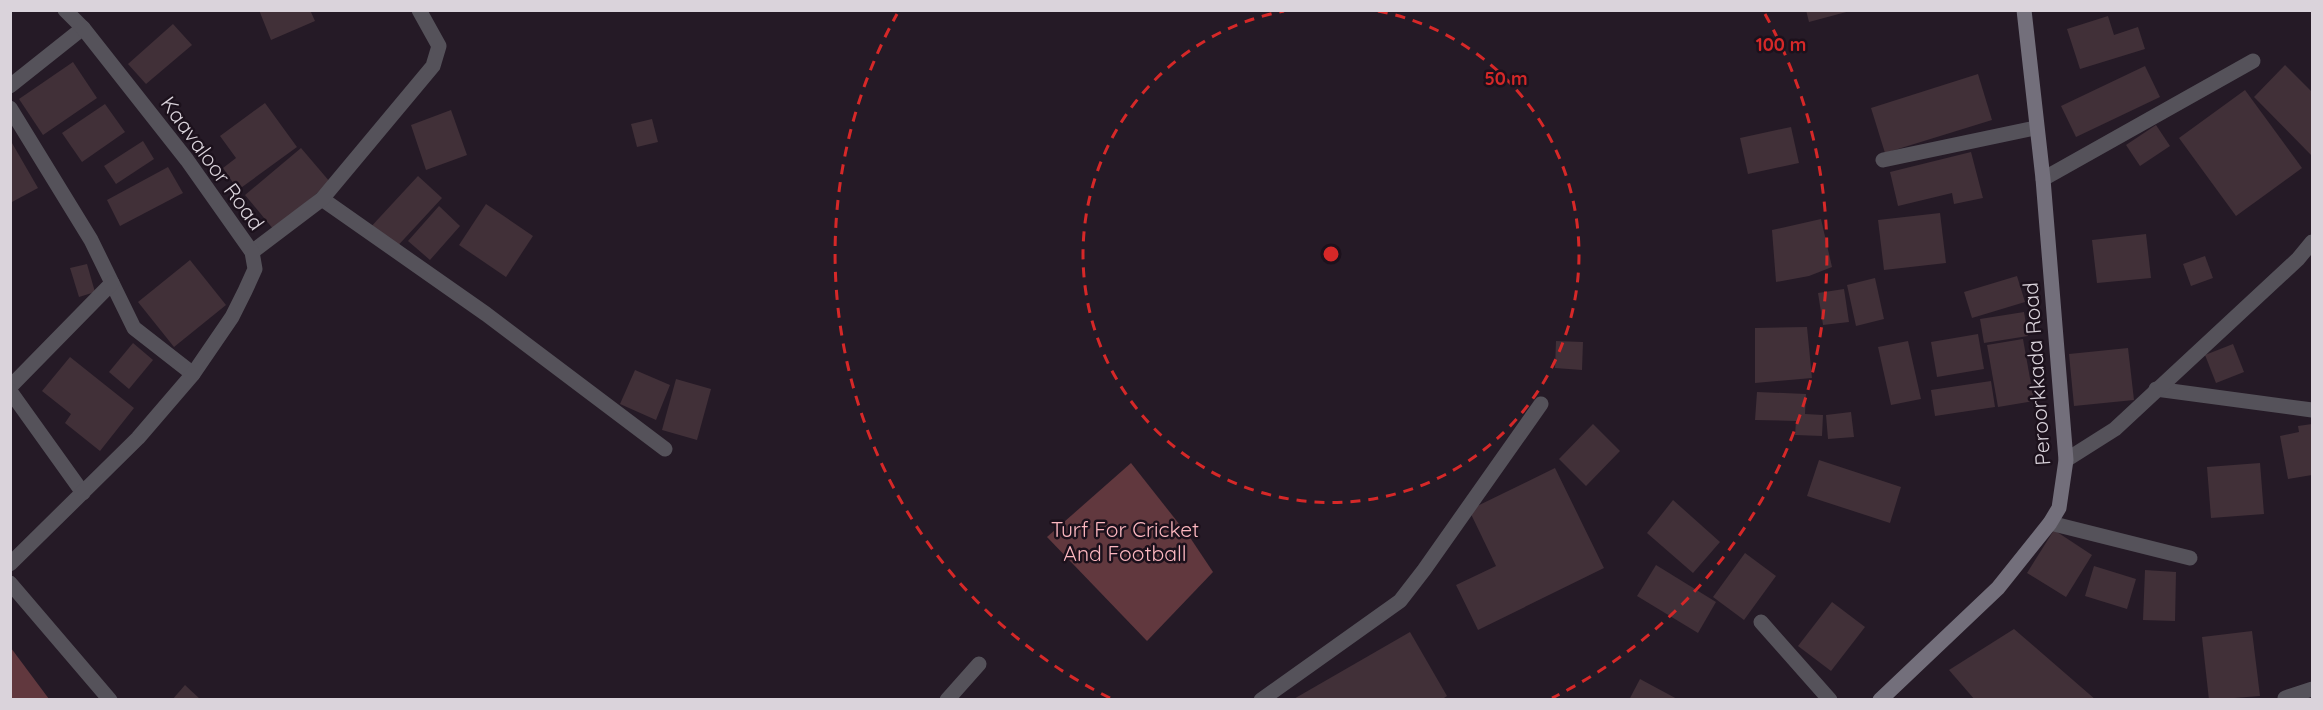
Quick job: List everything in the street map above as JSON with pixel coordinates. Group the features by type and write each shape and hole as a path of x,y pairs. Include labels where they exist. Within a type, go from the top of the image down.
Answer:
{"main road":[{"name":"Peroorkkada Road","path":"1880,699 1998,588 2050,523 2059,508 2066,460 2043,179 2035,128 2024,10"}],"street":[{"name":"Kaavaloor Road","path":"10,564 138,438 193,374 231,317 255,269 252,252 187,160 83,28 65,10"},
{"path":"252,252 322,199 433,66 439,46 420,10"},
{"path":"10,86 83,28"},
{"path":"2043,179 2253,61"},
{"path":"10,108 91,240 134,328 193,374"},
{"path":"1883,160 2035,128"},
{"path":"322,199 486,314 665,449"},
{"path":"2066,460 2115,429 2298,259 2313,242"},
{"path":"83,493 10,389 112,283"},
{"path":"2156,389 2313,410"},
{"path":"1261,699 1400,600 1424,570 1540,404"},
{"path":"2050,523 2190,558"},
{"path":"10,583 110,699"},
{"path":"1761,622 1830,699"},
{"path":"947,699 979,664"},
{"path":"2285,698 2313,689"}],"green space":[{"name":"Turf For Cricket And Football","path":"1131,463 1191,539 1213,572 1147,641 1047,537"},
{"path":"11,648 49,699 11,699"}],"building":[{"path":"259,10 310,10 315,21 271,40"},
{"path":"1806,10 1850,10 1850,11 1809,22"},
{"path":"2108,16 2114,35 2138,27 2145,49 2080,69 2067,29"},
{"path":"173,24 192,45 146,84 128,64"},
{"path":"73,62 97,98 43,135 19,99"},
{"path":"2285,65 2312,92 2312,156 2254,97"},
{"path":"2145,66 2160,97 2076,137 2061,106"},
{"path":"1978,74 1992,120 1885,153 1871,108"},
{"path":"2245,90 2302,168 2236,216 2179,138"},
{"path":"265,103 297,147 238,190 223,168 236,158 220,136"},
{"path":"105,104 125,132 82,162 62,133"},
{"path":"451,110 467,155 426,170 411,125"},
{"path":"652,119 658,142 637,147 631,124"},
{"path":"2156,125 2170,146 2140,166 2126,145"},
{"path":"1791,127 1799,163 1748,174 1740,138"},
{"path":"143,141 154,159 116,184 104,166"},
{"path":"12,143 38,188 10,203 10,144"},
{"path":"301,148 330,182 274,230 245,195"},
{"path":"1971,152 1983,198 1954,204 1952,193 1898,206 1890,172"},
{"path":"168,167 183,193 120,226 107,200"},
{"path":"418,176 442,198 392,252 368,230"},
{"path":"486,204 533,236 506,277 459,245"},
{"path":"439,206 460,226 430,260 408,241"},
{"path":"1940,213 1946,263 1884,270 1878,220"},
{"path":"1821,219 1832,267 1809,276 1776,282 1772,230"},
{"path":"2146,234 2151,278 2097,283 2092,240"},
{"path":"2205,256 2213,278 2191,286 2183,264"},
{"path":"190,260 226,305 174,347 138,302"},
{"path":"87,264 95,292 79,297 70,268"},
{"path":"2017,276 2025,302 1972,318 1964,292"},
{"path":"1875,278 1884,319 1856,326 1847,285"},
{"path":"1844,289 1849,322 1823,325 1818,293"},
{"path":"2024,312 2028,336 1984,343 1980,319"},
{"path":"1807,327 1812,378 1755,383 1755,328"},
{"path":"1978,334 1984,369 1937,377 1931,342"},
{"path":"2023,339 2034,401 1998,407 1987,345"},
{"path":"1556,341 1583,342 1582,370 1555,368"},
{"path":"1908,341 1921,399 1891,405 1878,347"},
{"path":"133,343 153,360 129,389 109,372"},
{"path":"2233,344 2244,372 2216,383 2205,355"},
{"path":"2128,348 2134,400 2074,406 2069,354"},
{"path":"70,357 134,408 100,451 65,423 71,414 42,391"},
{"path":"635,370 670,385 656,420 620,404"},
{"path":"676,379 711,389 697,440 662,430"},
{"path":"1991,381 1995,407 1935,416 1931,390"},
{"path":"1757,392 1806,394 1805,414 1823,415 1822,436 1795,435 1796,421 1755,420"},
{"path":"1851,412 1854,437 1828,439 1826,415"},
{"path":"1593,424 1620,451 1586,486 1559,459"},
{"path":"2312,424 2312,475 2288,479 2280,436 2299,432 2298,426"},
{"path":"1819,460 1901,487 1890,523 1807,496"},
{"path":"2260,463 2264,514 2211,518 2207,467"},
{"path":"1555,468 1604,568 1478,630 1456,585 1496,566 1469,510"},
{"path":"1673,500 1720,542 1693,573 1647,533"},
{"path":"2054,530 2092,555 2066,597 2027,573"},
{"path":"1745,553 1776,576 1744,620 1713,597"},
{"path":"1656,565 1716,602 1698,633 1637,596"},
{"path":"2094,566 2136,579 2127,609 2085,596"},
{"path":"2145,570 2176,572 2175,621 2143,620"},
{"path":"1832,602 1865,627 1831,671 1798,646"},
{"path":"2014,629 2096,700 1975,700 1949,670"},
{"path":"2252,631 2260,696 2209,700 2202,637"},
{"path":"1410,632 1447,696 1441,700 1292,700"},
{"path":"1640,679 1679,700 1629,700"},
{"path":"185,685 201,700 172,700"}]}
